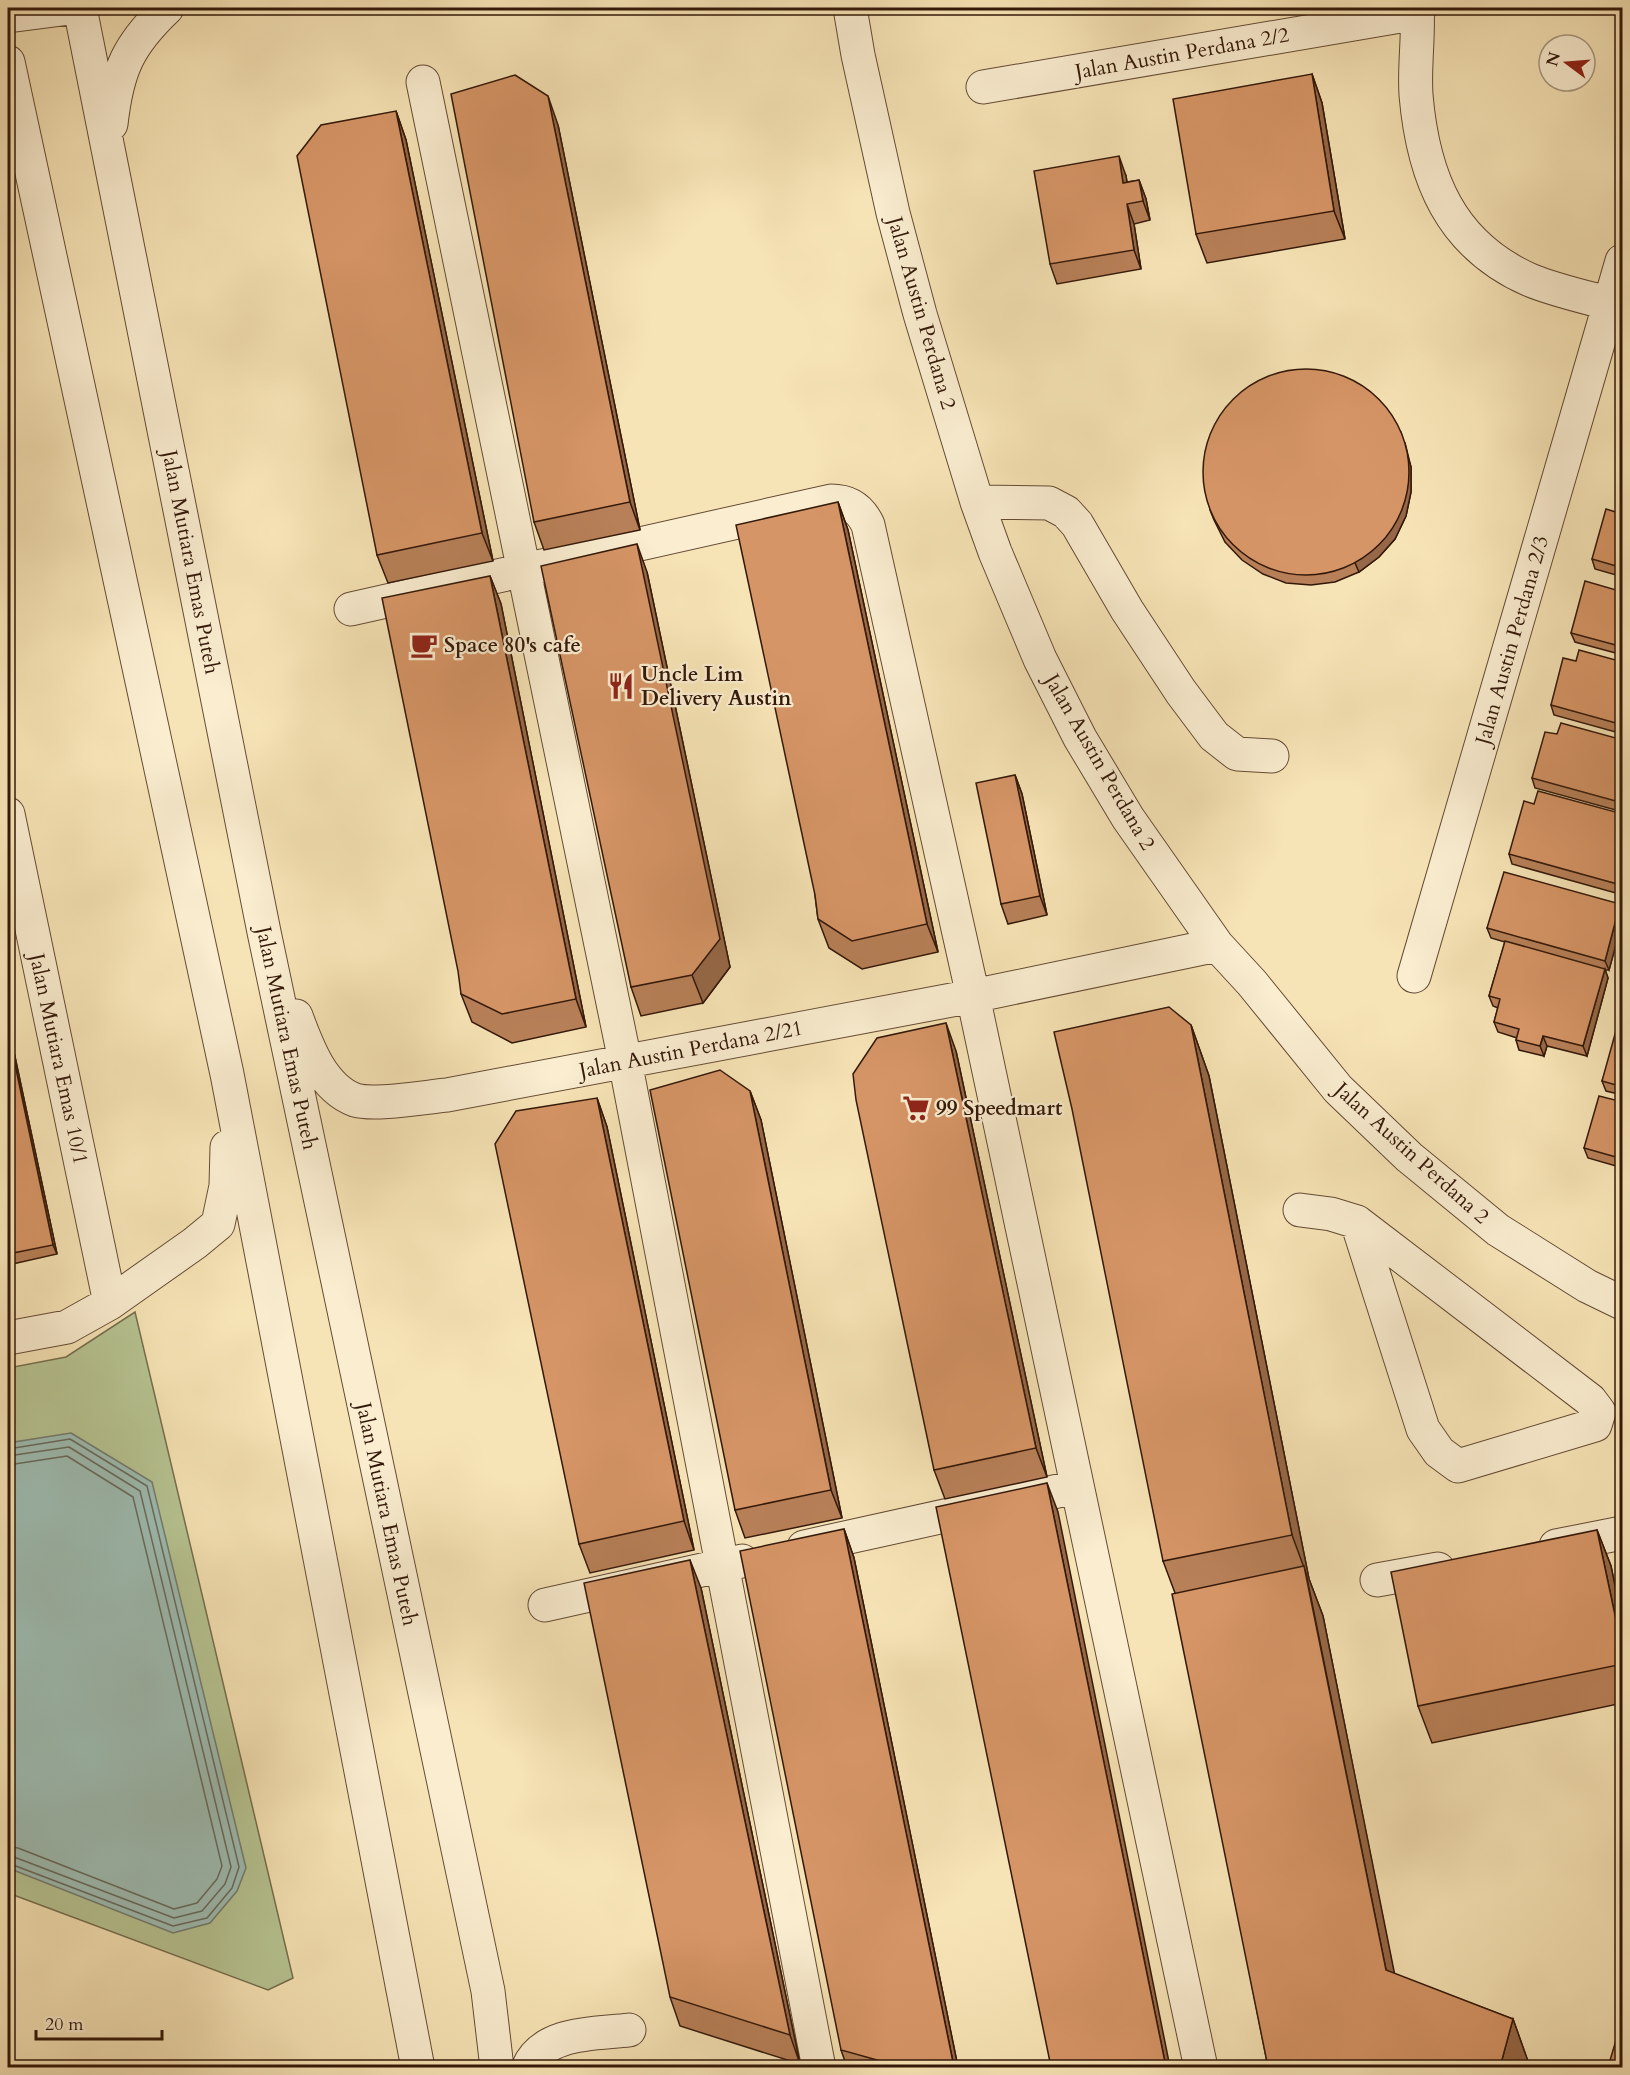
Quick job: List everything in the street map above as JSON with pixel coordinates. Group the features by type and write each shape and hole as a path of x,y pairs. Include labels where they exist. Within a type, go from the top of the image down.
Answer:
{"street":[{"path":"8,16 70,8"},
{"name":"Jalan Mutiara Emas Puteh","path":"80,8 264,932 488,1991 497,2067"},
{"path":"108,147 114,92 128,54 148,26 167,8"},
{"name":"Jalan Austin Perdana 2","path":"850,8 858,55 893,213 977,502 995,552 1040,659 1080,738 1128,818 1216,945 1252,983 1338,1089 1409,1157 1498,1230 1587,1286 1623,1303"},
{"path":"1417,10 1416,93 1422,139 1429,171 1443,201 1457,223 1476,245 1530,280 1616,305"},
{"name":"Jalan Austin Perdana 2/2","path":"983,87 1417,10"},
{"path":"8,62 227,1074 417,2067"},
{"path":"423,82 625,1061 819,2067"},
{"name":"Jalan Austin Perdana 2/3","path":"1414,976 1616,305 1623,261"},
{"path":"351,609 831,501 843,501 854,506 863,514 868,525 973,996 1201,2067"},
{"path":"977,502 1049,503 1066,512 1082,533 1127,610 1181,692 1214,736 1237,754 1272,756"},
{"name":"Jalan Mutiara Emas 10/1","path":"8,814 110,1303"},
{"name":"Jalan Austin Perdana 2/21","path":"264,932 306,1043 327,1078 340,1092 357,1100 375,1101 447,1095 973,996 1216,945"},
{"path":"8,1338 67,1327 110,1303 218,1224 226,1186 227,1074"},
{"path":"1300,1210 1331,1214 1357,1222 1590,1400 1599,1412 1595,1425 1458,1466 1439,1452 1423,1429 1357,1222"},
{"path":"544,1605 1076,1486"},
{"path":"1529,1551 1623,1533"},
{"path":"1377,1580 1471,1562"},
{"path":"528,2067 544,2047 564,2039 629,2030"}],"green space":[{"path":"135,1312 293,1978 268,1990 8,1893 8,1368 66,1357"}],"water":[{"path":"71,1433 152,1482 246,1868 237,1891 210,1923 173,1933 8,1868 8,1443"}],"building":[{"path":"1312,74 1334,211 1196,234 1173,99"},
{"path":"515,75 548,96 630,502 534,522 451,94"},
{"path":"396,111 482,533 377,555 297,156 321,125"},
{"path":"1119,156 1123,183 1139,180 1143,201 1127,204 1134,250 1050,264 1034,171"},
{"path":"1306,369 1326,371 1345,377 1379,399 1401,433 1407,452 1409,472 1407,492 1401,511 1379,545 1345,567 1326,573 1306,575 1286,573 1267,567 1233,545 1211,511 1205,492 1203,472 1205,452 1211,433 1233,399 1267,377 1286,371"},
{"path":"1623,463 1623,490 1616,488"},
{"path":"1621,501 1623,501 1623,568 1592,559 1606,509 1619,513"},
{"path":"838,502 927,924 852,941 818,919 815,895 736,525"},
{"path":"637,544 720,939 692,975 631,987 541,566"},
{"path":"490,576 576,999 502,1014 461,994 382,598"},
{"path":"1585,581 1623,592 1623,647 1571,633"},
{"path":"1579,650 1623,662 1623,725 1551,705 1563,658 1576,661"},
{"path":"1561,723 1623,740 1623,803 1532,778 1545,732 1557,734"},
{"path":"1015,775 1040,896 1001,904 976,783"},
{"path":"1538,791 1623,814 1623,879 1621,885 1509,854 1524,801 1534,804"},
{"path":"1504,872 1620,904 1605,961 1487,928"},
{"path":"1505,941 1605,969 1583,1046 1543,1036 1540,1046 1516,1040 1519,1029 1494,1022 1500,999 1489,996"},
{"path":"1169,1007 1191,1025 1292,1535 1163,1561 1072,1109 1054,1032"},
{"path":"946,1023 1036,1448 934,1470 856,1100 853,1074 877,1038"},
{"path":"1617,1027 1623,1029 1623,1087 1602,1081"},
{"path":"8,1031 53,1245 8,1254"},
{"path":"720,1070 750,1091 831,1490 735,1510 650,1090"},
{"path":"1599,1096 1623,1102 1623,1159 1584,1148"},
{"path":"597,1098 684,1521 579,1544 495,1144 516,1111"},
{"path":"1047,1483 1166,2067 1051,2067 936,1507"},
{"path":"844,1529 953,2062 943,2067 902,2067 841,2050 740,1551"},
{"path":"1597,1530 1623,1653 1623,1664 1418,1706 1391,1572"},
{"path":"690,1560 790,2035 670,1997 584,1583"},
{"path":"1304,1566 1386,1970 1513,2019 1500,2067 1268,2067 1172,1594"},
{"path":"1623,2017 1623,2067 1608,2067"}],"place":[{"name":"Space 80's cafe","path":"424,645"},
{"name":"Uncle Lim Delivery Austin","path":"621,686"},
{"name":"99 Speedmart","path":"916,1108"}]}
